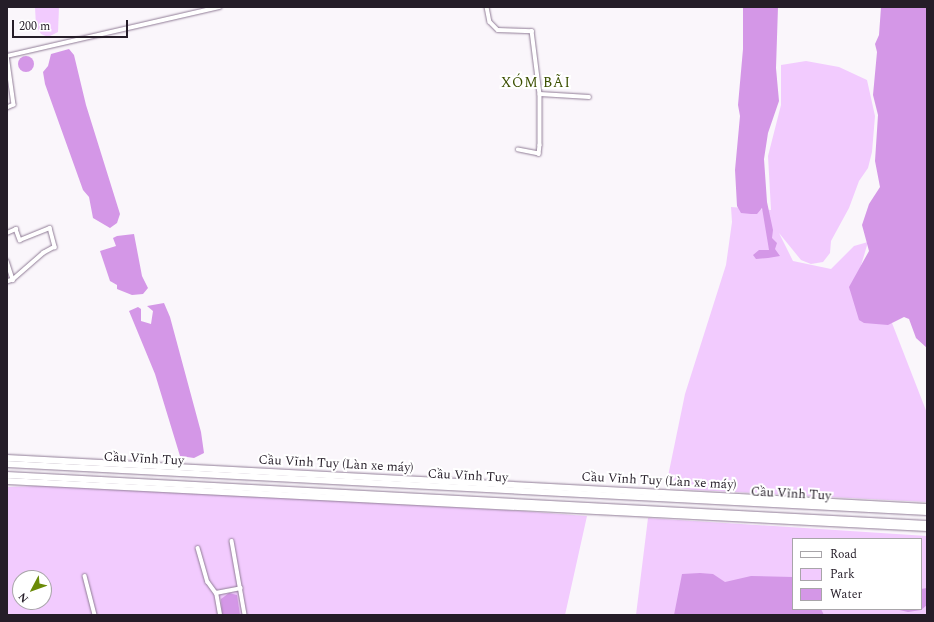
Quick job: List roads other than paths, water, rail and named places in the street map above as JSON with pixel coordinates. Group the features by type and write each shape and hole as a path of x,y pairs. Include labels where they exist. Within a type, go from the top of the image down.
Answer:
{"highway":[{"name":"Cầu Vĩnh Tuy (Làn xe máy)","path":"7,458 927,507"},
{"name":"Cầu Vĩnh Tuy","path":"7,464 927,512"},
{"name":"Cầu Vĩnh Tuy","path":"7,475 927,524"},
{"path":"7,481 927,528"}],"street":[{"path":"7,108 14,105 7,56 219,7"},
{"path":"487,7 490,22 498,30 532,31 540,94 539,154 518,150"},
{"path":"540,94 589,97"},
{"path":"7,233 16,229 20,240 50,228 55,248 44,253 13,280 7,282"},
{"path":"7,261 13,280"},
{"path":"232,541 245,615"},
{"path":"198,548 208,582 216,593 220,615"},
{"path":"85,576 95,615"},
{"path":"216,593 240,588"}],"water":[{"path":"743,7 778,7 776,68 779,101 768,133 764,159 767,202 773,230 772,238 777,243 775,249 780,256 756,259 753,255 759,250 769,250 762,208 757,214 741,213 737,206 735,170 740,116 738,105 743,49"},
{"path":"881,7 927,7 927,348 916,338 909,319 904,317 888,325 864,323 859,320 849,287 869,251 862,225 869,204 880,187 875,161 878,115 873,95 877,52 875,44 879,35"},
{"path":"69,49 74,55 86,105 120,214 117,223 110,228 93,218 89,197 83,190 45,84 43,72 48,66 51,54"},
{"path":"26,56 32,58 34,64 32,70 26,72 20,70 18,64 20,58"},
{"path":"134,234 142,276 148,288 143,294 132,295 117,289 117,285 110,281 100,251 116,246 113,238 117,236"},
{"path":"164,303 170,317 201,432 204,453 194,458 180,456 155,374 129,311 138,307 141,309 141,321 151,324 153,311 147,306"},
{"path":"682,574 713,574 725,582 751,576 792,577 792,610 822,610 824,615 674,615"},
{"path":"927,588 927,605 922,609 922,589"},
{"path":"229,593 237,595 240,615 222,615 221,599"},
{"path":"899,610 921,610 908,612"}],"district":[{"name":"XÓM BÃI","path":"536,83"}]}
